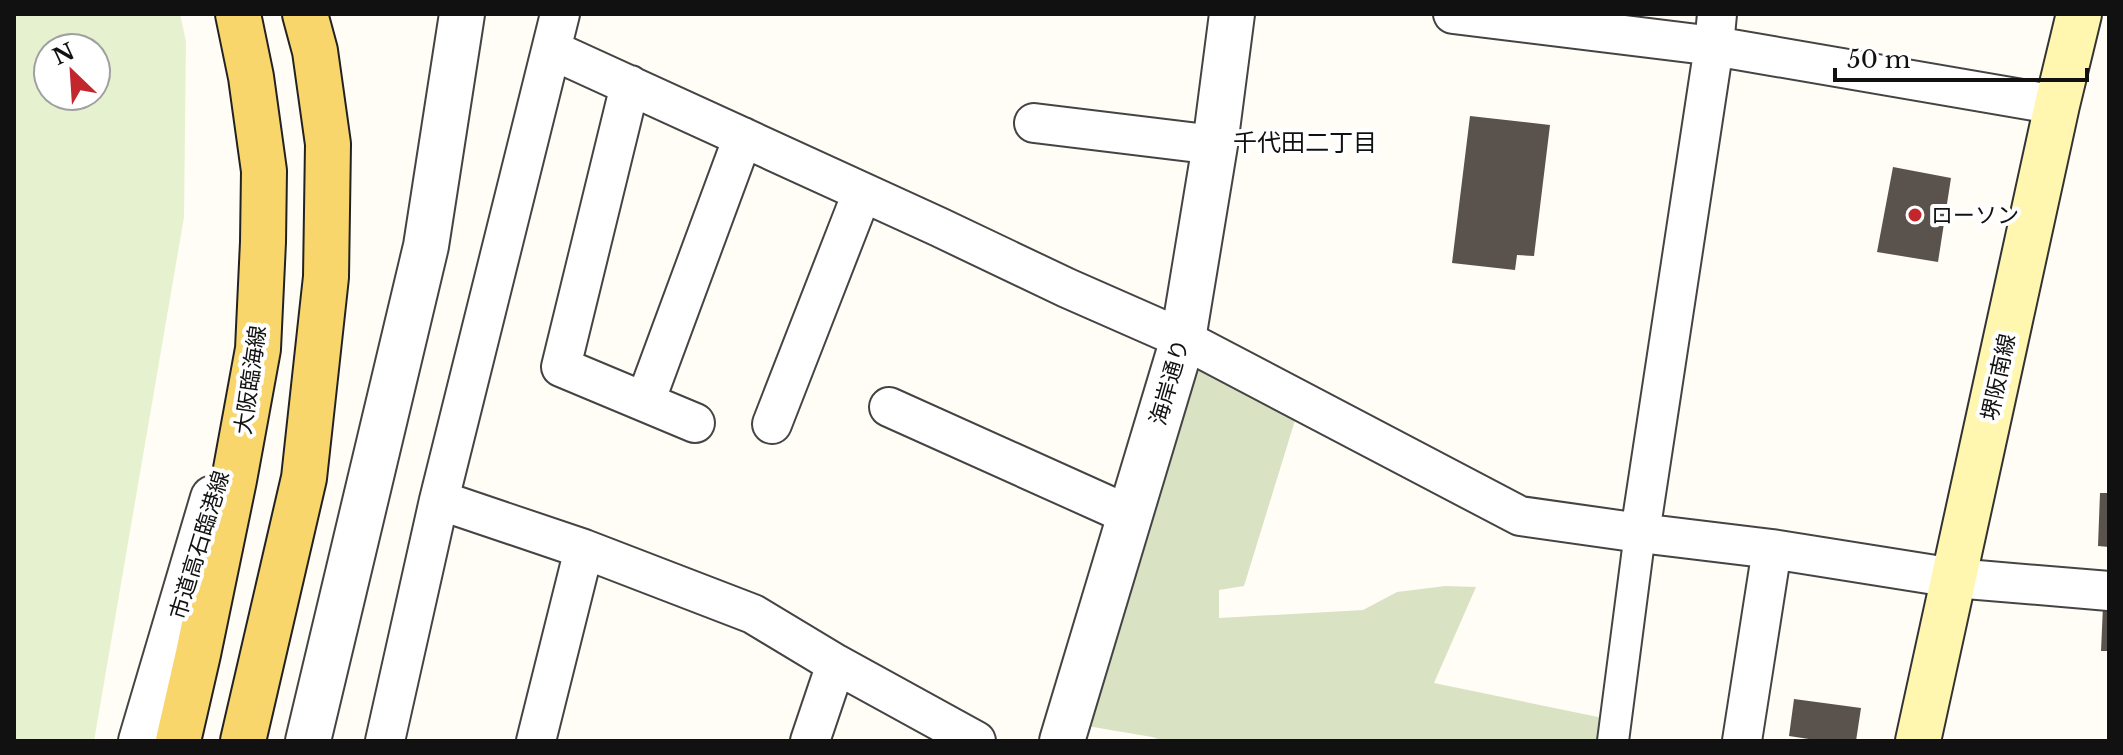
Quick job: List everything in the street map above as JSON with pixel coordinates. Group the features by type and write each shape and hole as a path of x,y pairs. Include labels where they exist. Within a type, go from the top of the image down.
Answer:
{"main road":[{"name":"大阪臨海線","path":"178,741 234,480 258,349 264,171 251,77 238,14"},
{"path":"243,741 304,478 326,277 328,144 315,51 305,14"},
{"name":"堺阪南線","path":"1918,741 2079,14"}],"street":[{"path":"308,741 426,246 462,14"},
{"name":"海岸通り","path":"1062,741 1183,339 1215,145 1232,14"},
{"path":"1453,14 1716,30 2057,105"},
{"path":"1613,741 1640,533 1716,30"},
{"path":"385,741 439,500 556,32 630,85 1183,339 1520,516 1772,549 1954,578 2109,591"},
{"path":"630,85 561,367 695,423"},
{"path":"1034,123 1215,145"},
{"path":"645,402 743,137"},
{"path":"772,424 862,193"},
{"name":"市道高石臨港線","path":"141,741 258,349"},
{"path":"889,407 1118,510"},
{"path":"439,500 584,549 753,614 976,741"},
{"path":"536,741 584,549"},
{"path":"1742,741 1772,549"},
{"path":"810,741 836,664"}],"green space":[{"path":"14,14 180,14 186,42 184,217 94,741 14,741"},
{"path":"1198,369 1296,417 1244,586 1219,590 1219,618 1363,610 1397,592 1445,586 1476,587 1434,683 1603,718 1600,741 1164,741 1087,726"}],"building":[{"path":"1470,116 1550,125 1534,256 1517,255 1515,270 1452,263"},
{"name":"ローソン","path":"1893,167 1951,178 1938,262 1877,252"},
{"path":"2100,493 2109,493 2109,547 2098,546"},
{"path":"2103,606 2109,606 2109,651 2101,651"},
{"path":"1794,699 1861,708 1856,741 1822,741 1789,736"}],"place":[{"name":"ローソン","path":"1915,215"}],"district":[{"name":"千代田二丁目","path":"1305,143"}]}
